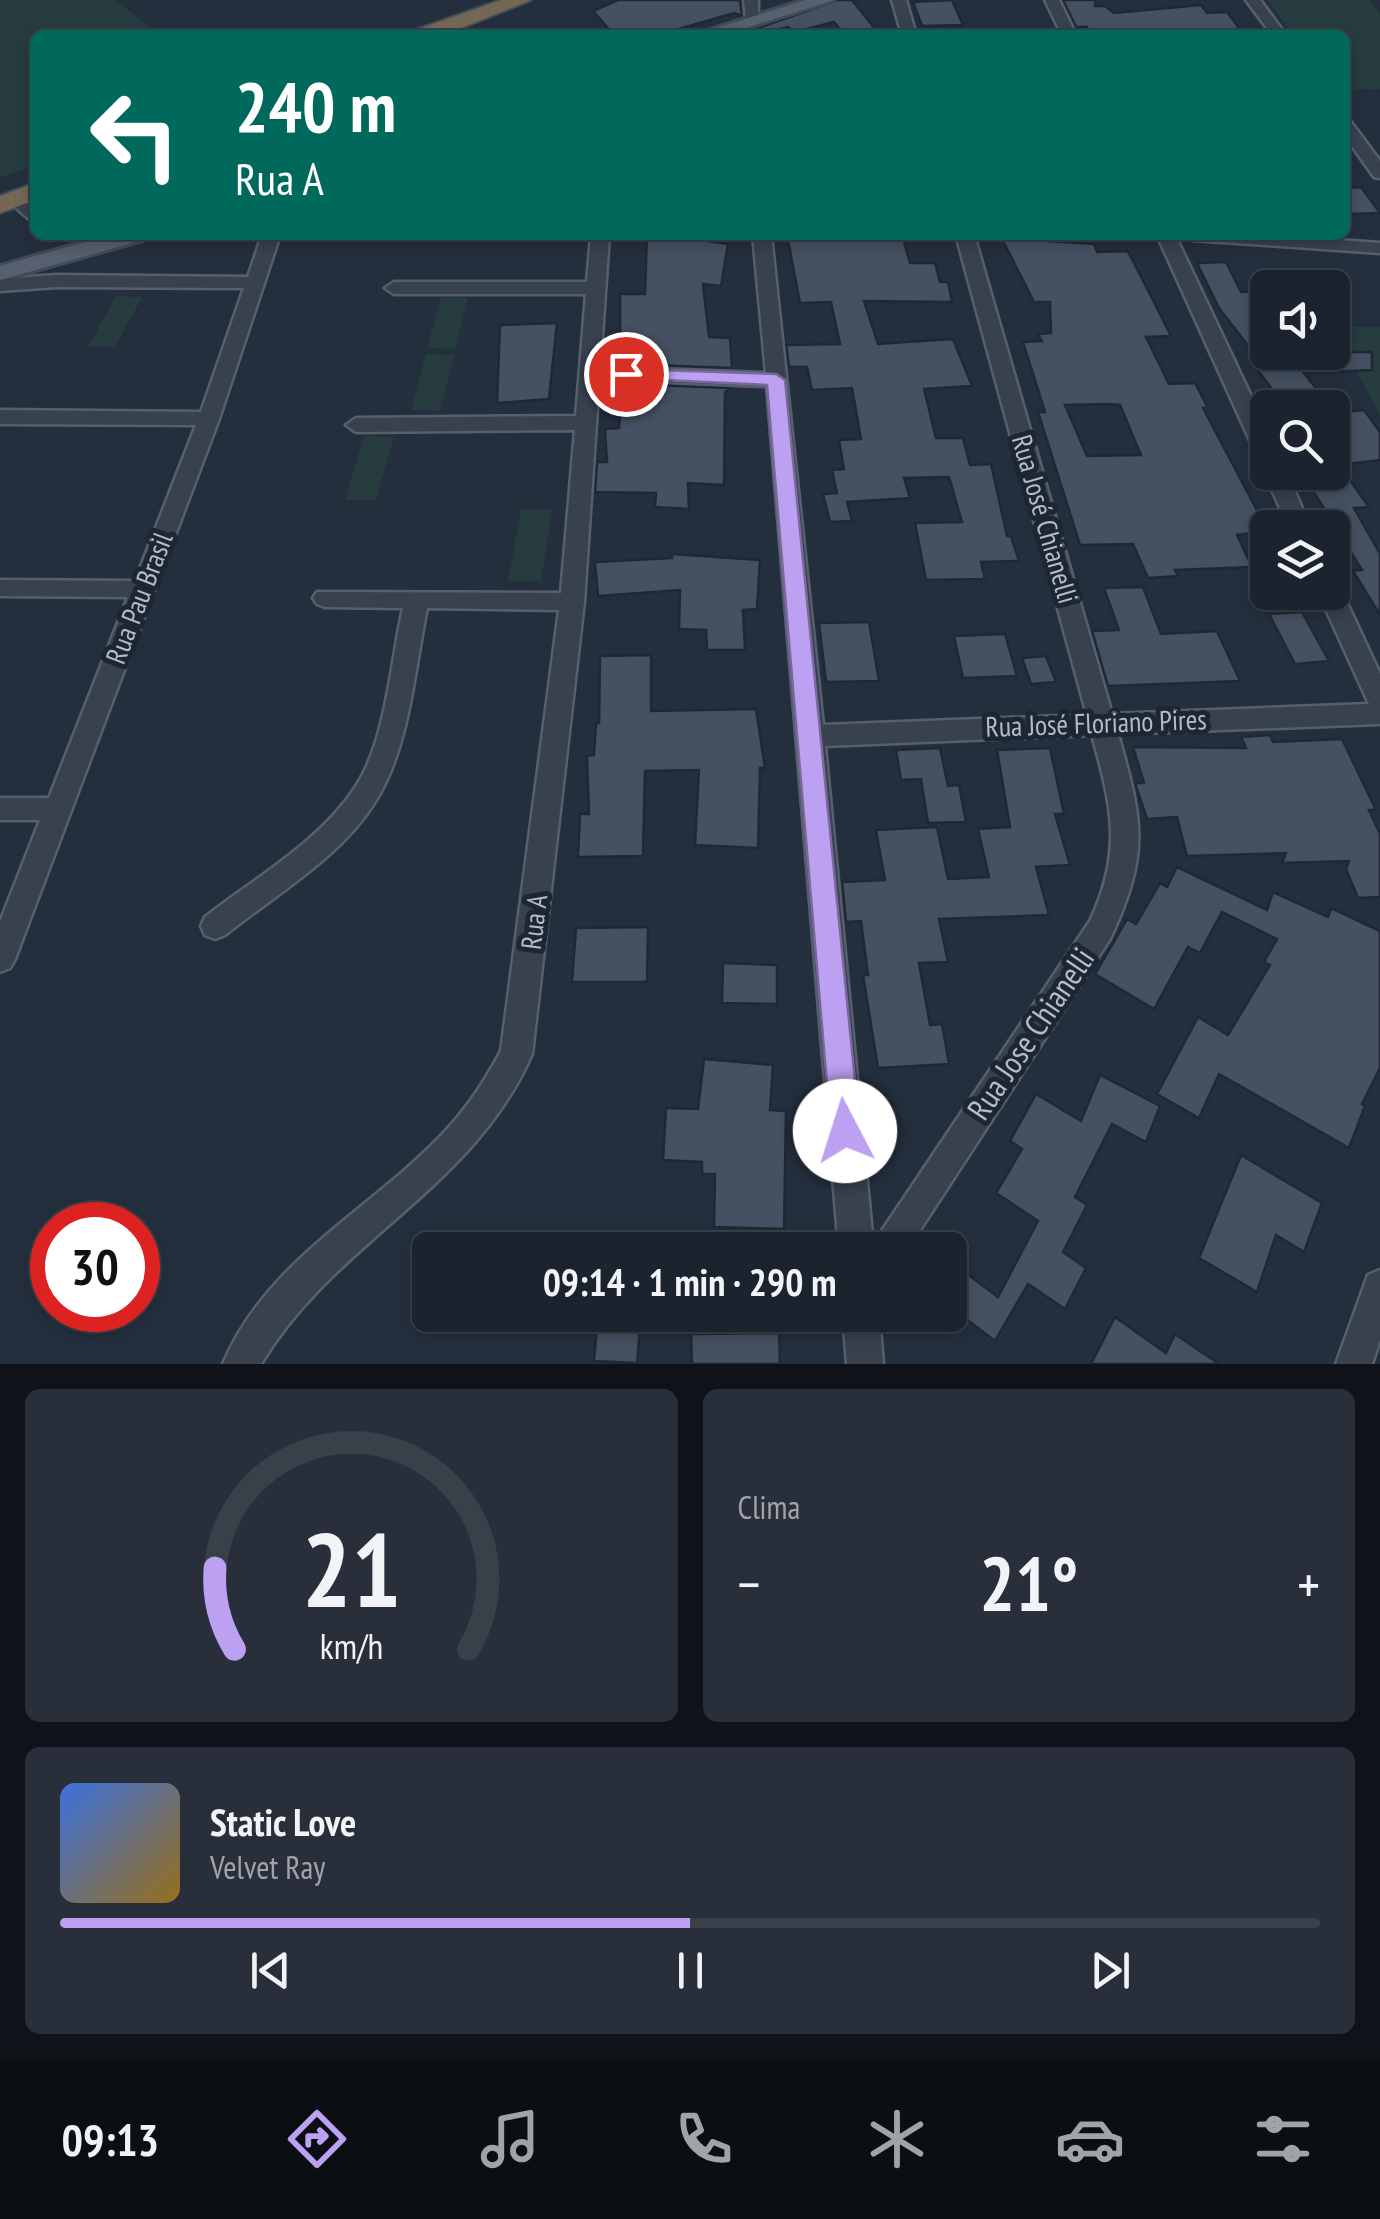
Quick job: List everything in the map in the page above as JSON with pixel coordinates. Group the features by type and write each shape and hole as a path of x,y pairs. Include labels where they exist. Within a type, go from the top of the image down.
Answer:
{"highway":[{"path":"440,30 528,3"},
{"path":"468,30 528,3"}],"main road":[{"path":"717,30 826,0"},
{"path":"0,260 54,240"},
{"path":"0,273 51,271 123,240"}],"street":[{"path":"899,0 908,30"},
{"path":"1052,0 1067,30"},
{"path":"1253,0 1275,30"},
{"path":"1350,133 1380,173"},
{"path":"12,196 30,214"},
{"name":"Rua Pau Brasil","path":"0,959 209,418 270,240"},
{"name":"Rua A","path":"241,1364 254,1336 276,1307 320,1263 446,1154 503,1087 516,1054 572,602 600,240"},
{"path":"762,240 854,1232"},
{"name":"Rua José Chianelli","path":"966,240 1124,802"},
{"path":"1168,240 1250,417"},
{"path":"1266,240 1380,248"},
{"path":"0,286 51,271 257,283"},
{"path":"394,288 596,288"},
{"path":"590,373 776,380"},
{"path":"0,417 209,418"},
{"path":"356,425 584,422"},
{"path":"0,588 141,589"},
{"path":"325,598 572,602"},
{"path":"215,926 344,821 366,794 380,764 416,599"},
{"path":"1338,610 1380,701"},
{"name":"Rua José Floriano Pires","path":"811,736 1380,714"},
{"name":"Rua Jose Chianelli","path":"899,1232 1100,930 1124,882 1130,847 1124,802"},
{"path":"0,809 59,809"},
{"path":"1354,1364 1380,1287"},
{"path":"862,1332 865,1364"}],"green space":[{"path":"0,0 115,0 154,30 30,30 30,168 0,177"},
{"path":"1268,0 1370,0 1380,13 1380,89 1350,90 1350,30 1289,30"},
{"path":"116,296 142,297 115,347 88,347"},
{"path":"441,298 468,298 455,349 427,348"},
{"path":"1350,327 1380,327 1380,414 1350,360"},
{"path":"426,354 454,355 440,411 411,410"},
{"path":"364,436 394,437 376,500 345,500"},
{"path":"521,509 552,510 541,581 508,581"}],"building":[{"path":"618,0 740,0 742,16 734,13 675,30 610,30 593,11"},
{"path":"838,0 852,0 876,30 841,30 834,22 803,30 755,29"},
{"path":"952,0 963,25 922,26 913,2"},
{"path":"1063,0 1095,0 1095,6 1105,6 1114,13 1201,5 1207,13 1227,12 1240,30 1088,30 1076,27"},
{"path":"1361,187 1380,213 1351,214 1350,188"},
{"path":"647,240 728,244 721,286 703,284 709,337 730,338 732,368 653,365 654,346 620,347 620,294 645,294"},
{"path":"788,240 903,240 910,263 935,263 940,282 948,282 952,302 864,301 878,344 953,339 972,386 924,389 936,438 963,438 970,465 991,464 1007,536 1011,536 1019,561 981,562 985,579 926,580 915,523 962,522 949,477 904,478 910,498 847,502 852,521 830,522 823,494 837,493 832,470 844,469 839,440 861,439 852,388 812,390 807,367 789,367 786,345 840,344 831,302 800,303"},
{"path":"1046,240 1094,244 1097,252 1127,251 1171,336 1146,337 1169,384 1195,383 1208,408 1203,408 1257,510 1250,510 1250,533 1237,535 1250,567 1175,570 1178,576 1148,578 1133,544 1080,545 1038,412 1045,412 1023,342 1042,341 1038,334 1051,333 1050,302 1034,302 1003,241","holes":["1065,405 1120,405 1141,455 1087,456"]},
{"path":"1226,262 1241,292 1250,291 1250,348 1219,308 1197,263"},
{"path":"557,323 549,399 497,403 500,325"},
{"path":"1350,352 1372,352 1372,370 1304,373 1317,390 1273,390 1258,370 1350,370"},
{"path":"652,385 730,388 725,392 724,485 688,483 689,509 655,507 656,493 595,492 597,462 607,462 605,429 619,428 622,394 652,394"},
{"path":"1364,410 1380,432 1380,460 1350,464 1350,411"},
{"path":"1350,480 1369,507 1354,508 1380,554 1380,615 1353,571 1362,570 1350,551 1350,510 1325,510 1312,490 1350,490"},
{"path":"672,554 760,560 757,609 743,610 745,650 707,650 706,630 679,629 680,590 598,596 595,562 672,558"},
{"path":"1143,587 1161,634 1217,631 1240,681 1108,686 1092,631 1119,630 1104,588"},
{"path":"1302,612 1329,661 1295,664 1269,614"},
{"path":"869,622 879,681 826,682 819,623"},
{"path":"1005,634 1017,676 963,678 954,636"},
{"path":"651,655 651,711 756,709 765,768 760,768 758,848 695,845 699,770 645,771 643,856 578,857 580,814 589,814 587,756 594,755 599,723 600,656"},
{"path":"1046,656 1056,682 1031,684 1022,658"},
{"path":"1270,735 1273,742 1342,739 1376,810 1369,810 1380,834 1380,897 1358,898 1346,869 1349,861 1282,863 1286,853 1187,856 1177,817 1147,819 1135,783 1144,783 1133,747 1246,748 1241,737"},
{"path":"940,748 948,786 959,785 966,822 928,823 921,779 901,780 896,750"},
{"path":"1050,748 1064,814 1055,814 1070,865 1036,867 1049,915 939,919 948,962 919,963 930,1025 942,1024 949,1064 878,1068 863,975 868,975 861,921 846,922 842,882 885,880 876,830 937,827 948,879 989,877 978,829 1010,827 997,750"},
{"path":"1177,867 1267,910 1273,892 1328,917 1331,908 1380,931 1380,1068 1362,1104 1365,1106 1349,1148 1219,1074 1199,1118 1157,1094 1198,1017 1228,1035 1270,965 1264,962 1277,939 1222,912 1200,953 1188,947 1154,1009 1095,974 1127,919 1136,924 1160,883 1167,887"},
{"path":"648,927 647,982 572,982 576,928"},
{"path":"723,963 777,965 777,1004 722,1003"},
{"path":"704,1059 773,1065 770,1110 786,1111 784,1229 714,1227 715,1174 702,1174 702,1162 663,1160 666,1108 698,1109"},
{"path":"1100,1075 1160,1106 1146,1142 1112,1124 1075,1197 1087,1205 1063,1252 1086,1268 1065,1309 1028,1284 995,1341 967,1320 967,1274 998,1297 1038,1221 996,1193 1022,1149 1010,1141 1036,1094 1081,1121"},
{"path":"1241,1155 1322,1203 1304,1252 1276,1235 1257,1292 1199,1258"},
{"path":"1115,1317 1166,1353 1175,1334 1219,1364 1091,1364"},
{"path":"597,1332 640,1332 637,1363 594,1361"},
{"path":"779,1333 780,1364 692,1364 691,1334"}],"route":[{"path":"626,374 776,380 845,1131"}]}
